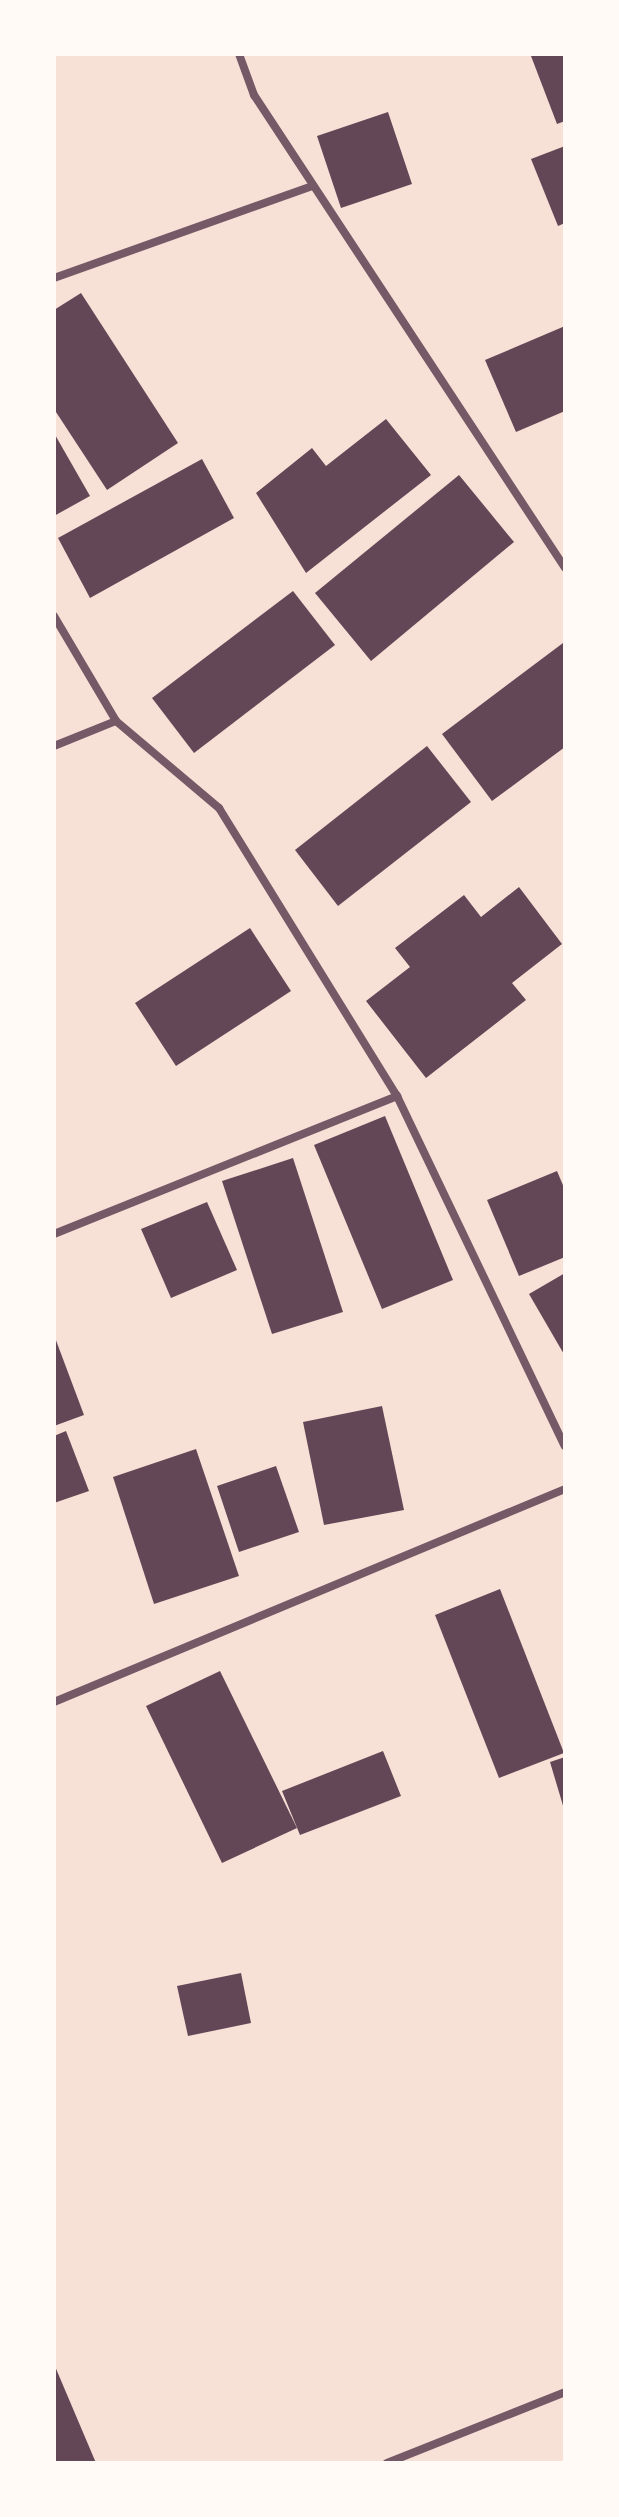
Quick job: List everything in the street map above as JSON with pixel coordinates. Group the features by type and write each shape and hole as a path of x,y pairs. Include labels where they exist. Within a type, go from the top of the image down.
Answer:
{"street":[{"path":"239,54 254,95 565,568"},
{"path":"54,278 313,186"},
{"path":"54,616 116,721 219,808 397,1096 565,1446"},
{"path":"54,746 116,721"},
{"path":"54,1234 397,1096"},
{"path":"54,1702 565,1489"},
{"path":"387,2463 565,2392"}],"building":[{"path":"565,54 565,121 557,124 531,56"},
{"path":"388,112 412,184 341,208 317,136"},
{"path":"565,146 565,223 558,226 531,159"},
{"path":"81,293 178,443 107,490 54,409 54,310"},
{"path":"565,326 565,411 516,432 485,360"},
{"path":"386,419 431,475 306,573 256,493 312,448 326,466"},
{"path":"54,433 90,496 54,516"},
{"path":"202,459 234,518 90,598 58,538"},
{"path":"459,475 514,542 371,661 315,593"},
{"path":"293,591 335,645 194,753 152,698"},
{"path":"563,643 565,747 492,801 442,734"},
{"path":"427,746 471,802 338,906 295,850"},
{"path":"519,887 562,944 512,983 526,1000 426,1078 366,1001 410,967 395,948 464,895 481,917"},
{"path":"250,928 291,991 176,1066 135,1003"},
{"path":"385,1116 453,1280 382,1309 314,1145"},
{"path":"293,1158 343,1312 272,1334 222,1181"},
{"path":"557,1171 565,1190 565,1257 519,1276 487,1200"},
{"path":"207,1202 237,1270 171,1298 141,1229"},
{"path":"565,1273 565,1356 529,1294"},
{"path":"54,1335 84,1415 54,1426"},
{"path":"382,1406 404,1510 324,1525 303,1422"},
{"path":"66,1431 89,1491 54,1503 54,1436"},
{"path":"196,1449 239,1576 154,1604 113,1477"},
{"path":"276,1466 299,1532 239,1552 217,1486"},
{"path":"500,1589 564,1753 499,1778 435,1615"},
{"path":"220,1671 297,1828 222,1863 146,1706"},
{"path":"383,1751 401,1796 300,1835 282,1791"},
{"path":"565,1757 565,1809 564,1809 550,1762"},
{"path":"241,1973 251,2023 188,2036 177,1986"},
{"path":"54,2364 96,2463 54,2463"}]}
